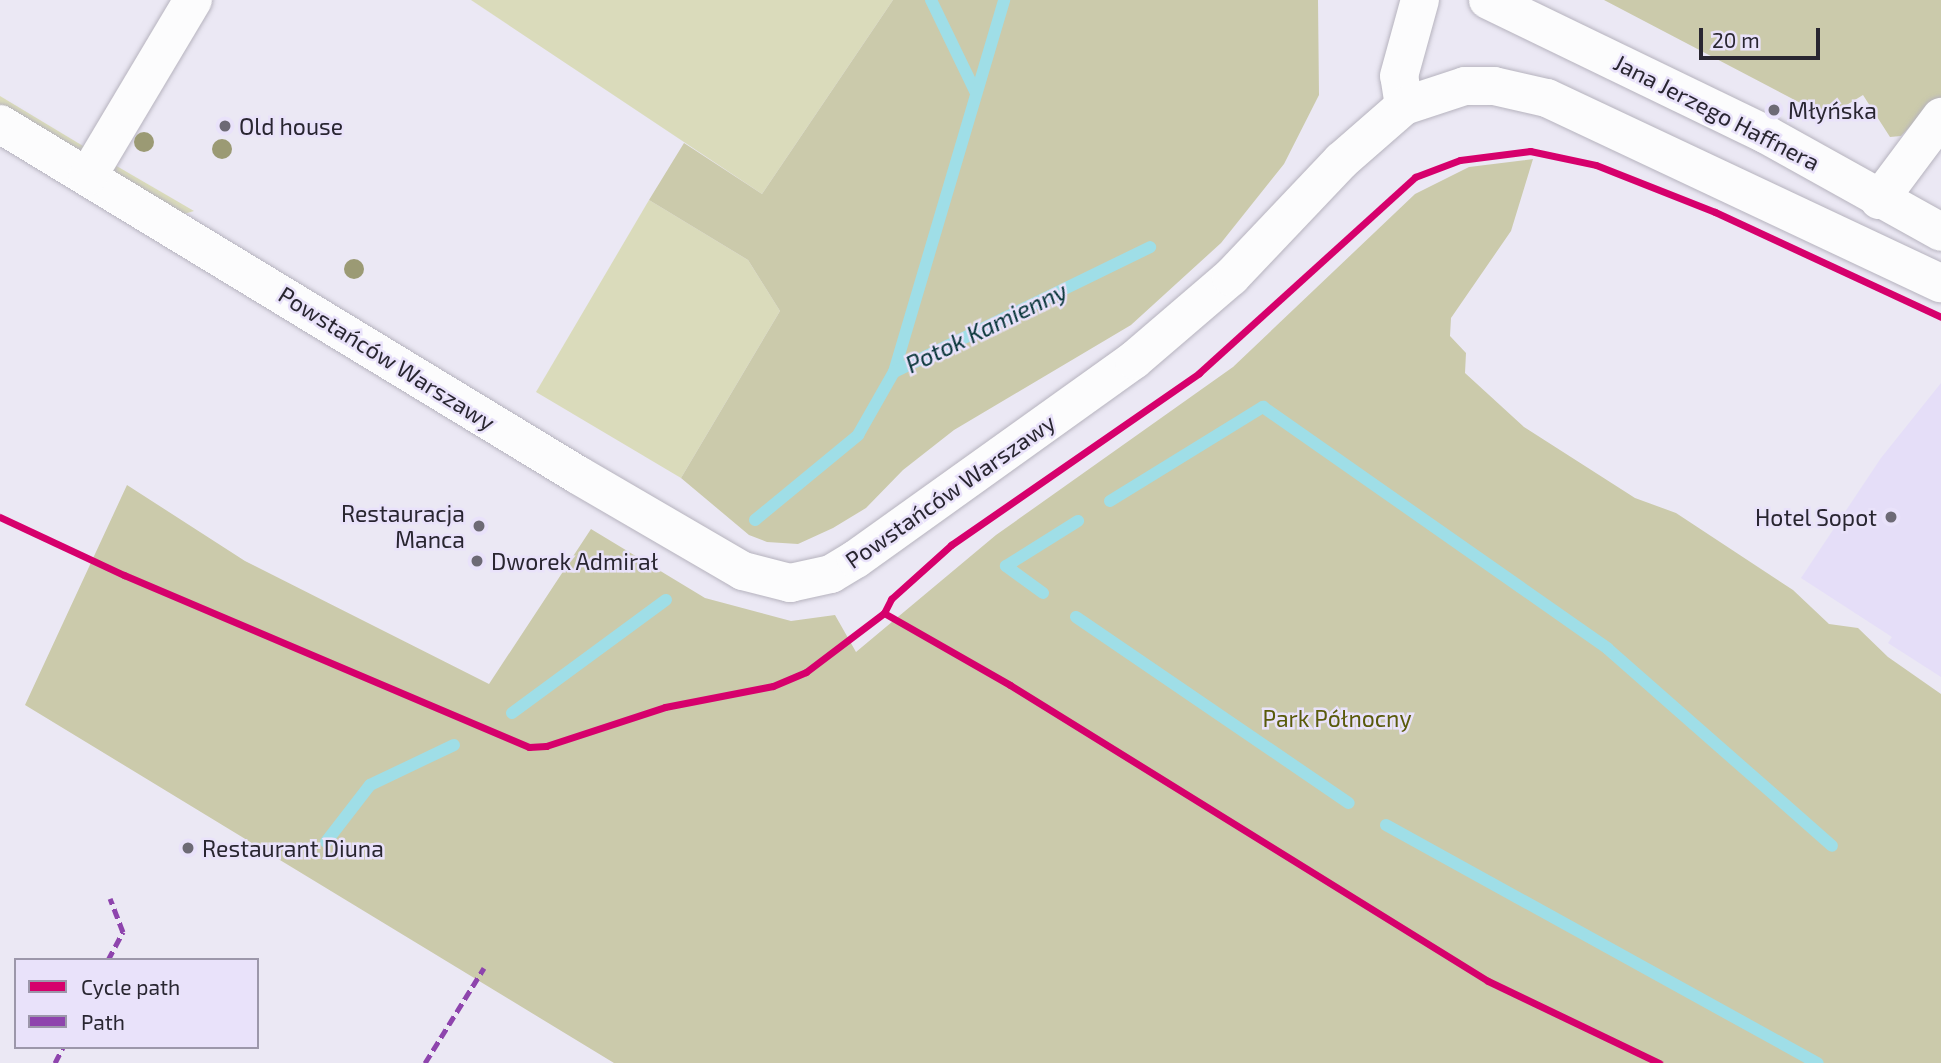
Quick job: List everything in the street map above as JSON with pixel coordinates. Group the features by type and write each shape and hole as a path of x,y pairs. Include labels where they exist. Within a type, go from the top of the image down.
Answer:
{"street":[{"path":"88,176 193,0"},
{"path":"1404,106 1399,76 1420,0"},
{"name":"Jana Jerzego Haffnera","path":"1488,0 1753,128 1878,200 1941,232"},
{"name":"Powstańców Warszawy","path":"0,124 731,564 790,583 831,574 856,559 1134,360 1231,277 1341,160 1404,106 1465,86 1494,86 1547,97 1607,123 1941,283"},
{"path":"1878,200 1941,117"}],"shaded area":[{"name":"Hotel Sopot","path":"1941,383 1941,677 1888,643 1892,637 1801,578 1881,458"}],"green space":[{"path":"471,0 893,0 762,194"},
{"path":"893,0 1318,0 1319,95 1284,164 1221,243 1131,325 954,430 903,470 866,508 833,528 798,544 767,542 749,535 681,478 780,311 748,260 649,200 684,143 762,194"},
{"path":"1604,0 1941,0 1941,123 1925,111 1901,136 1890,137 1863,95 1827,117"},
{"path":"0,96 93,152 89,159 0,105"},
{"name":"Park Północny","path":"1533,159 1511,231 1451,318 1450,336 1466,353 1465,373 1524,427 1635,498 1676,513 1793,590 1829,624 1858,628 1888,657 1941,694 1941,1063 614,1063 25,705 127,485 245,561 489,684 591,529 705,598 791,621 835,615 856,652 996,535 1233,367 1415,194 1469,167"},
{"path":"108,161 194,211 184,214 110,170"},
{"path":"649,200 748,260 780,311 681,478 536,392"}],"waterway":[{"path":"931,0 976,93"},
{"path":"894,372 1004,0"},
{"name":"Potok Kamienny","path":"755,520 858,435 894,372 1150,247"},
{"path":"1110,501 1263,407 1608,649 1832,846"},
{"path":"1043,593 1006,566 1078,521"},
{"name":"Potok Kamienny","path":"512,713 666,600"},
{"path":"1076,617 1349,803"},
{"name":"Potok Kamienny","path":"326,842 370,785 454,745"},
{"path":"1386,825 1818,1063"}],"marked path":[{"path":"109,958 123,932 110,898"},
{"path":"425,1063 484,968"},
{"path":"55,1063 62,1049"}],"cycle path":[{"path":"0,517 124,575 529,747 546,746 665,707 773,686 806,672 884,613 891,599 951,545 1199,373 1415,177 1460,160 1530,151 1596,165 1715,212 1941,317"},
{"path":"884,613 1010,685 1488,981 1659,1063"}],"place":[{"name":"Młyńska","path":"1774,110"},
{"name":"Old house","path":"225,126"},
{"name":"Hotel Sopot","path":"1891,517"},
{"name":"Restauracja Manca","path":"479,526"},
{"name":"Dworek Admirał","path":"477,561"},
{"name":"Restaurant Diuna","path":"188,848"}]}
